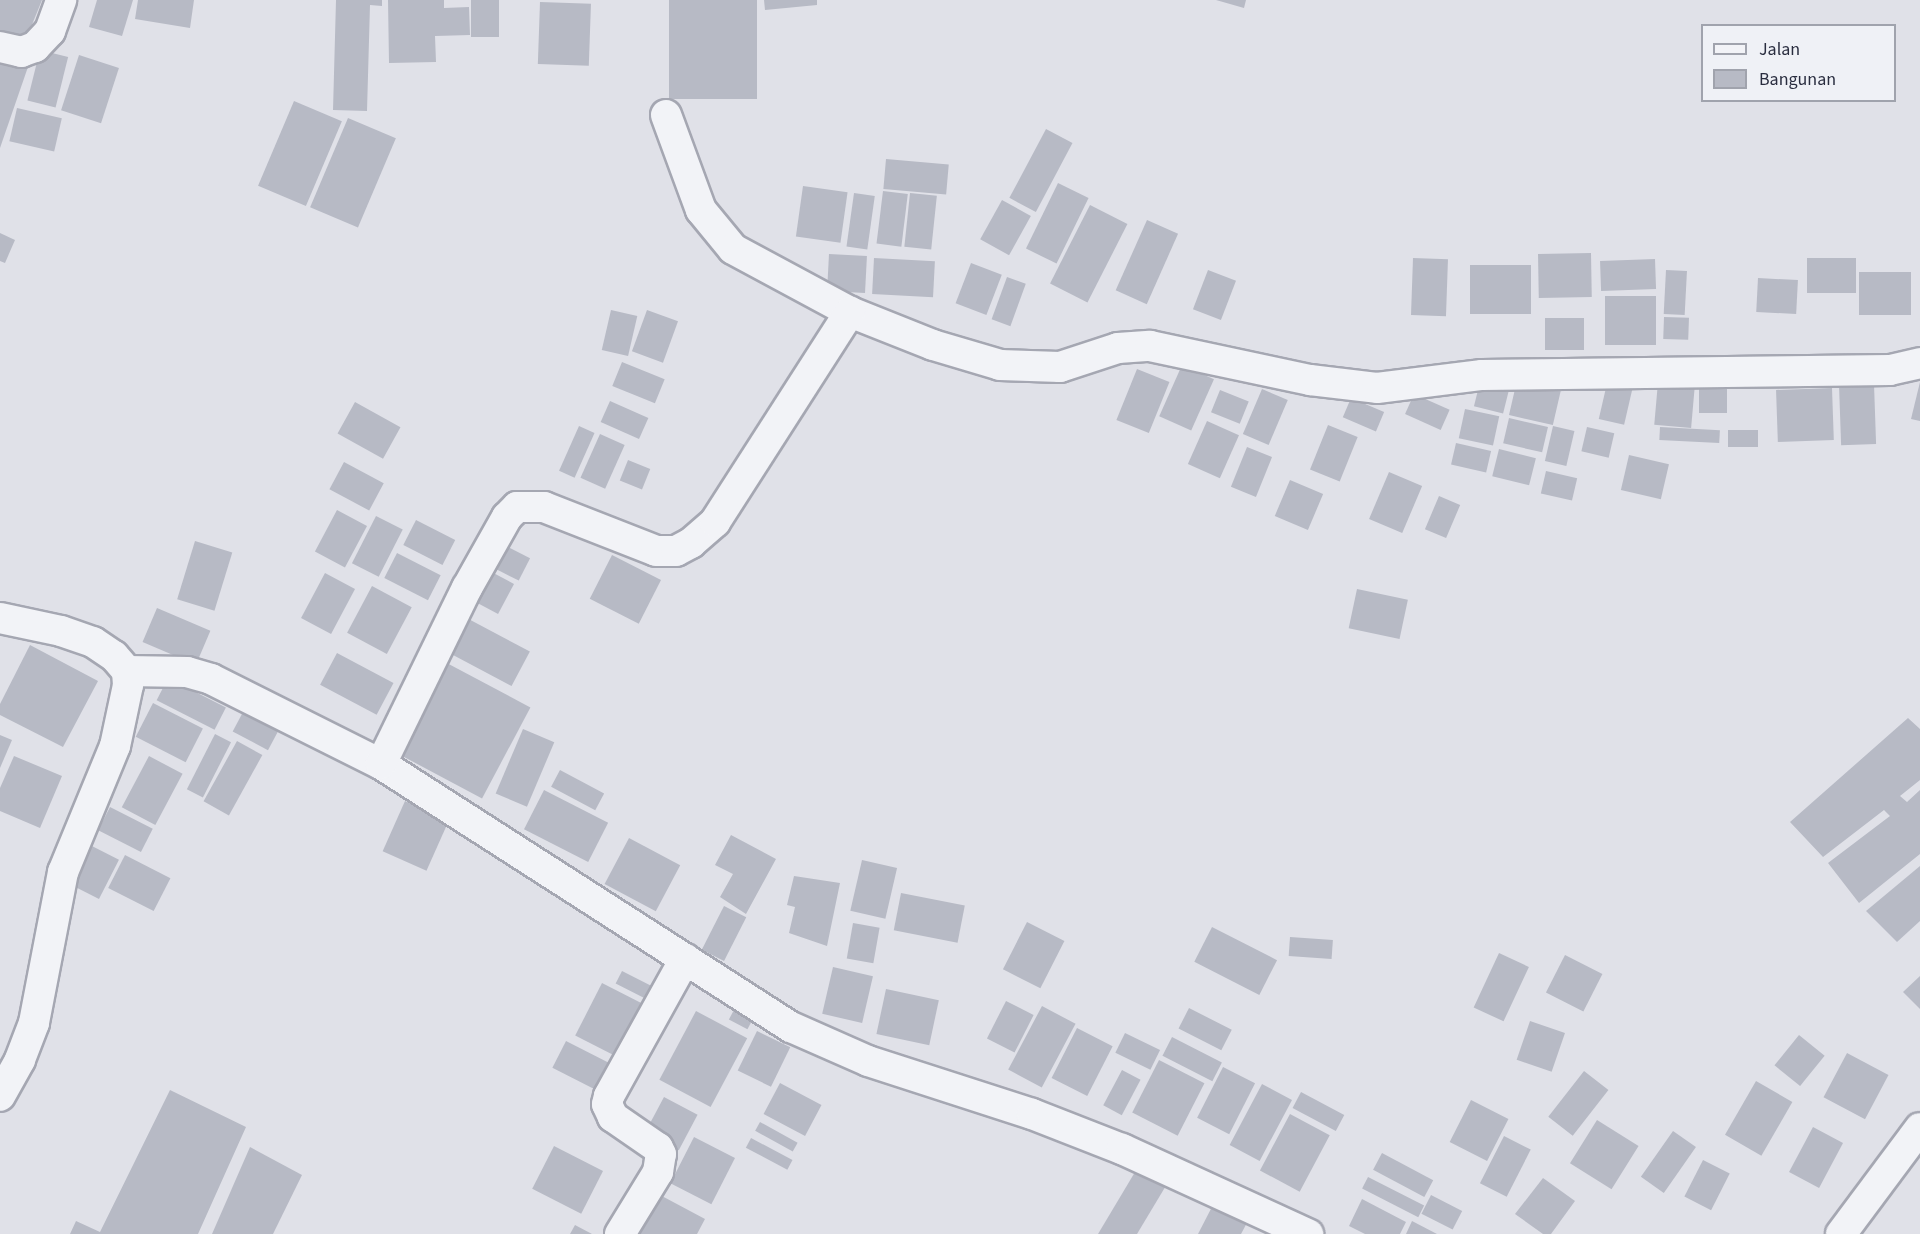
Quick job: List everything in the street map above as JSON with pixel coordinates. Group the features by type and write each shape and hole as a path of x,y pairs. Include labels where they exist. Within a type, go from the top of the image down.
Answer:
{"street":[{"path":"0,47 21,52 34,47 50,32 61,0"},
{"path":"666,115 701,210 733,249 850,312 933,345 1000,365 1060,367 1118,348 1150,346 1310,380 1377,388 1482,375 1890,370 1920,363"},
{"path":"381,765 467,588 507,517 517,507 544,507 657,551 676,551 690,543 715,522 850,312"},
{"path":"0,618 61,631 93,642 114,656 127,671 125,711 115,746 63,872 34,1023 0,1096"},
{"path":"127,671 187,672 211,680 381,765 792,1027 857,1056 1032,1114 1122,1149 1308,1234"},
{"path":"620,1234 658,1172 661,1154 658,1148 613,1117 607,1104 609,1096 685,959"},
{"path":"1841,1234 1920,1128"}],"building":[{"path":"0,0 42,0 25,42 0,32"},
{"path":"97,0 133,0 122,36 89,27"},
{"path":"138,0 194,0 190,28 135,19"},
{"path":"336,0 382,0 382,6 370,5 367,111 333,110"},
{"path":"388,0 444,0 444,8 469,7 470,35 435,36 436,62 389,63"},
{"path":"471,0 499,0 499,37 471,37"},
{"path":"669,0 757,0 757,99 669,99"},
{"path":"764,0 817,0 817,5 765,10"},
{"path":"1216,0 1246,0 1244,8"},
{"path":"540,2 591,4 589,66 538,64"},
{"path":"40,50 68,57 56,107 27,100"},
{"path":"0,55 29,64 0,148"},
{"path":"79,55 119,68 101,123 61,110"},
{"path":"294,101 342,121 306,206 258,186"},
{"path":"17,108 62,118 54,151 9,141"},
{"path":"348,118 396,138 358,228 310,207"},
{"path":"1046,129 1072,143 1036,212 1009,198"},
{"path":"886,159 949,164 946,194 883,189"},
{"path":"1058,183 1089,198 1057,264 1026,249"},
{"path":"803,186 848,192 840,243 796,237"},
{"path":"883,191 908,194 901,247 877,244"},
{"path":"854,193 875,196 867,249 846,246"},
{"path":"910,193 937,196 931,250 904,247"},
{"path":"1002,200 1031,216 1009,255 980,239"},
{"path":"1090,205 1127,224 1087,302 1050,283"},
{"path":"1147,220 1178,234 1147,304 1116,290"},
{"path":"0,233 15,240 5,263 0,261"},
{"path":"1591,253 1592,297 1539,298 1538,254"},
{"path":"829,254 867,256 865,293 827,291"},
{"path":"874,258 935,261 933,297 872,294"},
{"path":"1413,258 1448,259 1446,316 1411,315"},
{"path":"1807,258 1856,258 1856,293 1807,293"},
{"path":"1655,259 1656,289 1601,291 1600,261"},
{"path":"971,263 1002,275 986,315 956,303"},
{"path":"1470,265 1531,265 1531,314 1470,314"},
{"path":"1208,270 1236,281 1221,320 1193,309"},
{"path":"1666,270 1687,271 1685,315 1664,314"},
{"path":"1859,272 1911,272 1911,315 1859,315"},
{"path":"1007,277 1026,284 1010,326 992,319"},
{"path":"1758,278 1798,280 1796,314 1756,312"},
{"path":"1605,296 1656,296 1656,345 1605,345"},
{"path":"611,310 637,316 628,356 602,350"},
{"path":"647,310 678,321 663,363 632,351"},
{"path":"1664,317 1689,318 1688,340 1663,339"},
{"path":"1545,318 1584,318 1584,350 1545,350"},
{"path":"622,362 665,379 655,403 612,386"},
{"path":"1182,365 1214,379 1191,430 1159,416"},
{"path":"1137,369 1169,382 1149,433 1116,420"},
{"path":"1518,376 1562,386 1553,425 1509,415"},
{"path":"1608,379 1633,385 1624,425 1599,419"},
{"path":"1480,382 1509,389 1503,414 1474,406"},
{"path":"1658,382 1695,385 1691,428 1654,425"},
{"path":"1920,382 1920,421 1911,419"},
{"path":"1699,384 1727,384 1727,413 1699,413"},
{"path":"1874,384 1876,444 1841,445 1839,385"},
{"path":"1832,388 1834,440 1778,442 1776,390"},
{"path":"1262,389 1288,400 1269,445 1243,434"},
{"path":"1220,390 1249,402 1240,424 1211,412"},
{"path":"1414,394 1450,410 1441,430 1405,414"},
{"path":"1351,398 1384,412 1376,431 1343,417"},
{"path":"610,401 648,418 639,439 601,422"},
{"path":"355,402 400,427 383,459 338,433"},
{"path":"1465,409 1499,416 1493,446 1459,438"},
{"path":"1509,418 1548,427 1542,452 1503,443"},
{"path":"1207,421 1239,435 1220,478 1188,464"},
{"path":"1328,425 1358,437 1340,481 1310,470"},
{"path":"579,426 595,433 575,478 559,471"},
{"path":"1553,426 1574,431 1566,466 1545,461"},
{"path":"1587,427 1614,433 1609,458 1581,451"},
{"path":"1660,427 1720,430 1719,443 1659,440"},
{"path":"1728,430 1758,430 1758,447 1728,447"},
{"path":"600,434 625,445 605,489 580,478"},
{"path":"1456,443 1491,451 1486,473 1451,464"},
{"path":"1247,447 1272,457 1256,497 1231,487"},
{"path":"1499,449 1536,458 1529,485 1492,476"},
{"path":"1629,455 1669,464 1661,499 1621,490"},
{"path":"628,460 650,469 642,489 620,480"},
{"path":"344,462 384,483 369,510 329,489"},
{"path":"1546,471 1577,478 1572,501 1541,493"},
{"path":"1389,472 1422,486 1402,533 1369,519"},
{"path":"1290,480 1323,494 1308,530 1275,516"},
{"path":"1439,496 1460,505 1446,538 1425,529"},
{"path":"337,510 367,526 345,567 315,551"},
{"path":"376,516 403,530 379,577 352,563"},
{"path":"416,520 455,540 442,565 403,545"},
{"path":"195,541 232,552 214,611 177,599"},
{"path":"498,542 530,558 519,581 487,564"},
{"path":"397,553 441,575 428,600 384,578"},
{"path":"612,555 661,580 639,624 590,599"},
{"path":"484,568 514,584 498,614 468,598"},
{"path":"325,573 355,589 331,634 301,618"},
{"path":"372,586 412,607 387,654 347,633"},
{"path":"1357,589 1408,600 1400,639 1349,628"},
{"path":"157,608 210,631 196,665 143,642"},
{"path":"461,615 530,652 512,686 443,649"},
{"path":"30,645 98,681 63,747 0,715 0,704"},
{"path":"337,653 394,683 377,715 320,685"},
{"path":"443,661 530,707 482,798 395,752"},
{"path":"168,678 226,708 215,730 157,700"},
{"path":"153,703 203,728 186,762 136,737"},
{"path":"243,712 278,731 268,750 233,731"},
{"path":"1908,718 1920,729 1920,780 1900,796 1907,802 1920,790 1920,854 1859,903 1828,863 1890,816 1884,810 1823,857 1790,822"},
{"path":"523,729 554,742 527,807 496,793"},
{"path":"215,734 231,742 203,797 187,789"},
{"path":"0,735 12,740 0,768"},
{"path":"237,741 262,755 229,815 204,801"},
{"path":"14,756 62,776 40,828 0,811 0,788"},
{"path":"149,756 183,774 155,825 122,807"},
{"path":"560,770 604,793 595,810 551,787"},
{"path":"544,790 608,823 588,862 524,829"},
{"path":"405,801 449,821 426,871 383,851"},
{"path":"110,807 153,829 141,852 98,830"},
{"path":"731,835 776,859 746,914 720,897 733,874 715,865"},
{"path":"629,838 680,865 656,911 605,884"},
{"path":"86,843 119,860 99,899 66,882"},
{"path":"125,855 170,878 154,911 108,888"},
{"path":"862,860 897,868 885,919 850,911"},
{"path":"1920,866 1920,921 1897,942 1866,911"},
{"path":"794,876 840,883 827,946 789,933 795,907 787,905"},
{"path":"901,893 965,905 958,943 894,930"},
{"path":"724,906 746,917 724,961 702,950"},
{"path":"1027,922 1064,941 1040,988 1003,969"},
{"path":"853,923 880,928 873,963 847,958"},
{"path":"1212,927 1277,960 1259,995 1194,962"},
{"path":"1290,937 1333,940 1332,959 1289,956"},
{"path":"1499,953 1529,967 1504,1021 1474,1007"},
{"path":"1565,955 1602,974 1583,1011 1546,992"},
{"path":"833,967 873,976 862,1023 822,1014"},
{"path":"622,971 659,990 653,1003 616,983"},
{"path":"1920,976 1920,1009 1903,992"},
{"path":"602,983 651,1008 624,1061 575,1036"},
{"path":"886,989 939,1000 929,1045 876,1034"},
{"path":"1006,1001 1034,1015 1015,1052 987,1038"},
{"path":"1042,1006 1076,1024 1042,1087 1008,1070"},
{"path":"735,1008 754,1018 747,1029 729,1019"},
{"path":"1189,1008 1232,1030 1221,1050 1179,1028"},
{"path":"696,1011 747,1038 711,1107 659,1080"},
{"path":"1530,1021 1565,1033 1552,1072 1517,1060"},
{"path":"1077,1028 1113,1046 1087,1096 1052,1078"},
{"path":"757,1031 790,1047 771,1087 738,1071"},
{"path":"1125,1033 1160,1050 1150,1070 1115,1053"},
{"path":"1799,1035 1825,1056 1800,1086 1774,1065"},
{"path":"1172,1037 1222,1062 1212,1081 1162,1056"},
{"path":"566,1041 619,1068 605,1095 552,1068"},
{"path":"1847,1053 1888,1075 1865,1119 1824,1097"},
{"path":"1159,1060 1204,1083 1178,1136 1132,1113"},
{"path":"1223,1067 1255,1083 1229,1134 1197,1118"},
{"path":"1122,1070 1141,1080 1122,1115 1103,1105"},
{"path":"1584,1071 1608,1090 1573,1136 1548,1117"},
{"path":"1756,1081 1792,1102 1761,1156 1725,1135"},
{"path":"780,1083 821,1105 805,1136 764,1114"},
{"path":"1262,1084 1292,1100 1260,1161 1230,1145"},
{"path":"170,1090 246,1127 198,1234 70,1234 76,1221 100,1232"},
{"path":"1301,1092 1344,1115 1336,1131 1293,1108"},
{"path":"664,1097 698,1115 679,1150 645,1132"},
{"path":"1471,1100 1508,1119 1487,1161 1450,1142"},
{"path":"1290,1114 1330,1135 1300,1192 1260,1171"},
{"path":"1597,1120 1639,1146 1612,1189 1570,1163"},
{"path":"760,1122 798,1143 793,1152 755,1131"},
{"path":"1813,1127 1843,1143 1819,1188 1789,1172"},
{"path":"1673,1131 1696,1147 1664,1193 1641,1177"},
{"path":"1504,1136 1531,1150 1507,1197 1480,1183"},
{"path":"694,1137 735,1158 711,1204 670,1183"},
{"path":"751,1138 792,1160 787,1170 746,1148"},
{"path":"554,1146 603,1171 581,1214 532,1189"},
{"path":"250,1147 302,1175 273,1234 212,1234"},
{"path":"1382,1153 1433,1180 1424,1197 1373,1170"},
{"path":"1703,1160 1730,1174 1711,1210 1684,1197"},
{"path":"1138,1167 1167,1184 1137,1234 1098,1234"},
{"path":"1368,1177 1424,1206 1418,1217 1362,1189"},
{"path":"1543,1178 1575,1201 1551,1234 1543,1234 1515,1214"},
{"path":"660,1195 705,1219 697,1234 640,1234"},
{"path":"1431,1195 1462,1211 1453,1230 1421,1214"},
{"path":"1362,1199 1406,1222 1400,1234 1365,1234 1349,1226"},
{"path":"1215,1201 1249,1219 1241,1234 1198,1234"},
{"path":"1412,1221 1437,1234 1406,1234"},
{"path":"575,1225 592,1234 570,1234"}]}
